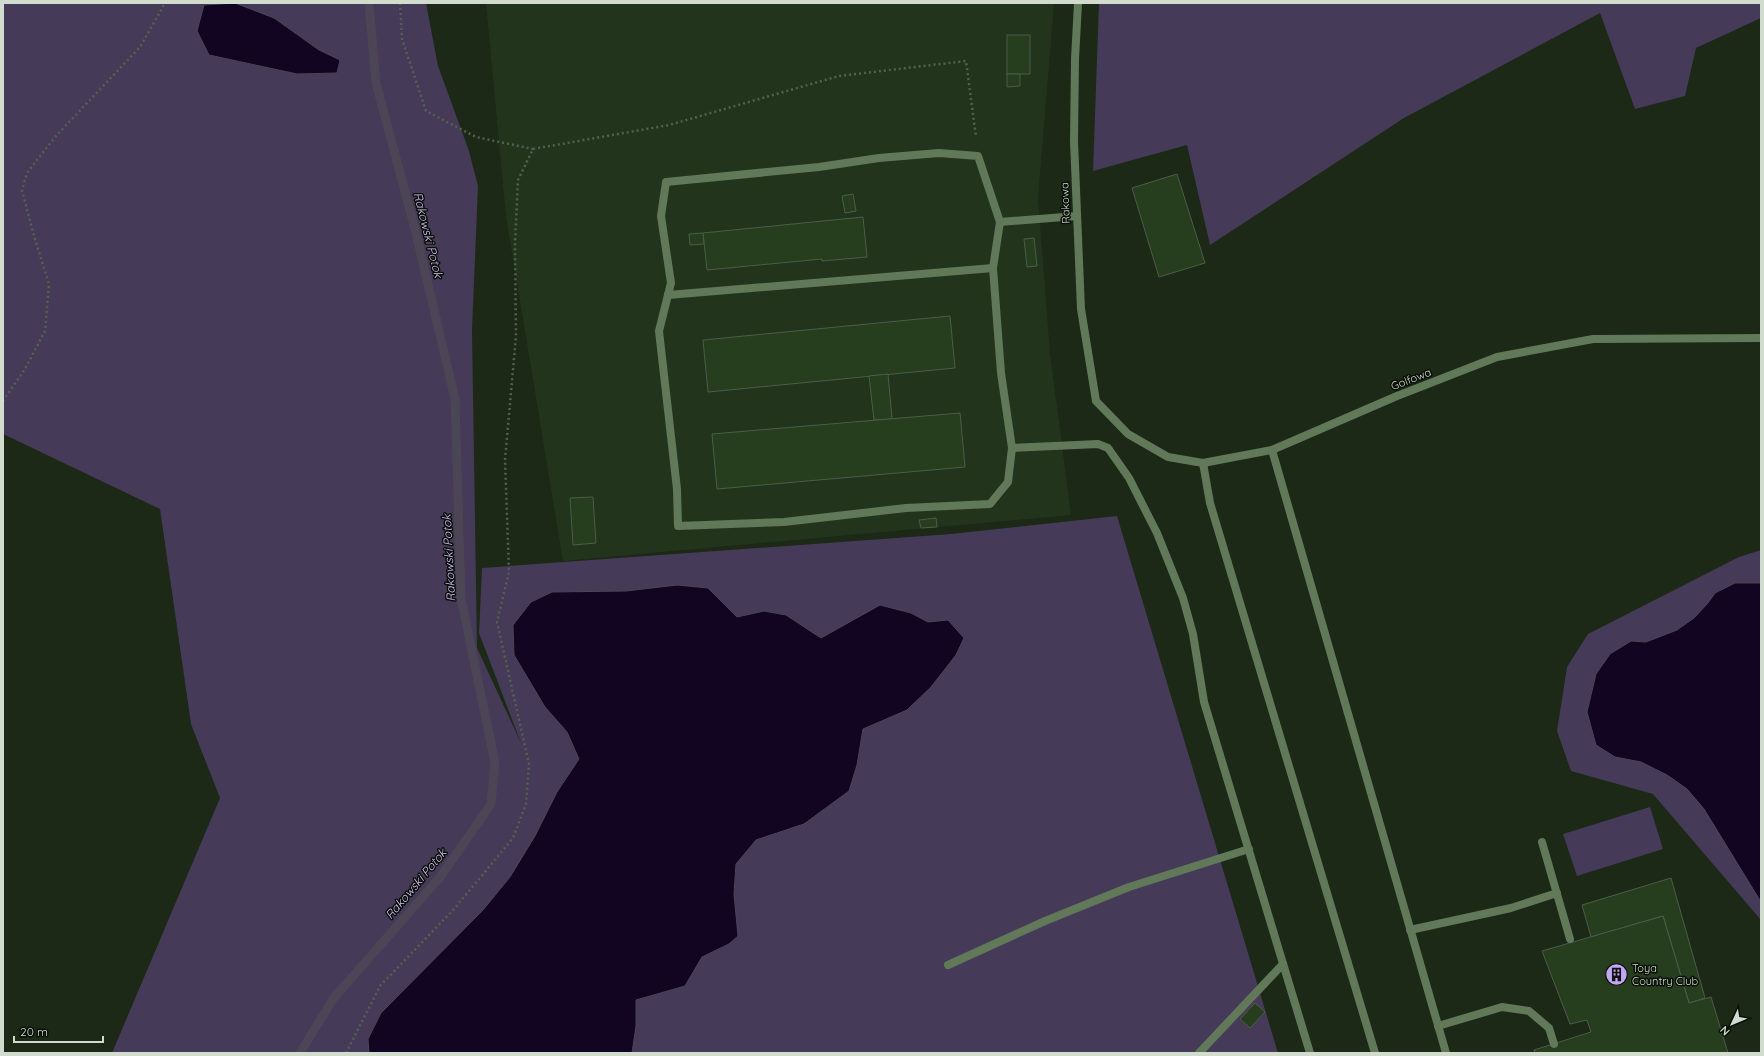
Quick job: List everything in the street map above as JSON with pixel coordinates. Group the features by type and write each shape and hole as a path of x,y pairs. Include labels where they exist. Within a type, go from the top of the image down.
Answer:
{"lane":[{"name":"Rakowa","path":"1078,3 1075,60 1074,141 1081,309 1096,401"},
{"path":"940,153 978,156 1000,222 994,268 1001,373 1012,448 1008,482 990,504 906,508 784,522 678,526 677,489 659,331 671,283 661,216 666,182 819,167 894,156 940,153"},
{"path":"1000,222 1077,216"},
{"path":"668,295 994,268"},
{"name":"Golfowa","path":"1096,401 1128,434 1168,457 1203,463 1272,450 1397,396 1497,357 1593,339 1761,338"},
{"path":"1012,448 1098,444 1108,448 1129,478 1157,533 1183,598 1193,634 1204,702 1310,1053"},
{"path":"1272,450 1446,1053"},
{"path":"1203,463 1210,503 1376,1053"},
{"path":"1542,842 1570,939"},
{"path":"948,965 1045,921 1129,887 1249,849"},
{"path":"1410,930 1511,908 1556,893"},
{"path":"1199,1053 1283,964"},
{"path":"1438,1026 1502,1007 1529,1011 1549,1028 1554,1044"}],"path":[{"path":"3,401 24,369 45,331 49,284 22,190 27,173 55,137 140,47 165,3"},
{"path":"400,3 402,39 426,111 476,138 532,149"},
{"path":"346,1053 380,986 454,909 514,838 526,804 529,764 497,622 509,572"}],"shaded area":[{"path":"3,3 426,3 438,66 469,151 478,186 472,330 477,648 521,743 479,633 482,568 951,534 1117,516 1278,1053 112,1053 220,798 191,724 160,509 3,434","holes":["274,18 319,50 340,60 337,73 297,74"]},
{"path":"235,3 274,18 319,50 340,60 337,73 297,74 209,55 197,31 204,5"},
{"path":"486,3 1054,3 1038,199 1050,353 1071,515 563,561 506,216"},
{"path":"1099,3 1761,3 1761,18 1696,48 1685,96 1635,109 1600,13 1404,118 1210,245 1187,145 1093,171"},
{"path":"1761,550 1761,920 1653,794 1571,771 1557,731 1567,667 1588,634 1739,557"},
{"path":"1735,583 1761,583 1761,902 1704,809 1687,789 1667,775 1641,762 1615,757 1596,745 1587,712 1596,674 1610,654 1631,641 1646,642 1677,630 1694,618 1715,593"},
{"path":"677,585 708,588 737,617 764,611 786,615 821,638 880,605 911,613 928,622 948,620 964,638 956,655 931,687 907,710 863,729 857,765 849,791 804,824 756,840 736,864 734,894 738,936 729,944 702,957 685,986 636,1000 636,1026 632,1053 369,1053 368,1039 381,1013 483,910 510,877 535,836 557,792 579,759 567,732 545,707 514,655 513,625 531,602 552,592 626,591"},
{"path":"1650,807 1663,849 1577,876 1563,834"}],"building":[{"path":"1007,35 1030,35 1030,74 1007,74"},
{"path":"1007,74 1020,74 1020,86 1007,87"},
{"path":"1177,174 1205,263 1159,277 1132,188"},
{"path":"853,194 856,211 845,213 842,196"},
{"path":"863,217 867,257 822,261 822,259 707,270 703,233"},
{"path":"703,233 704,244 690,245 689,234"},
{"path":"1034,238 1037,266 1027,267 1024,239"},
{"path":"950,316 955,368 708,392 703,340"},
{"path":"888,374 892,419 874,420 869,376"},
{"path":"960,413 965,467 717,489 712,434"},
{"path":"593,497 596,543 573,545 570,498"},
{"path":"936,518 937,527 921,528 919,520"},
{"path":"1671,878 1705,998 1689,1003 1663,916 1591,937 1582,905"},
{"name":"Toya Country Club","path":"1663,916 1689,1003 1711,997 1728,1053 1535,1053 1534,1050 1591,1032 1587,1020 1570,1024 1542,951"},
{"path":"1255,1003 1265,1012 1250,1028 1240,1019"}],"waterway":[{"name":"Rakowski Potok","path":"300,1053 333,999 441,876 491,804 495,763 461,598 455,399 415,229 376,83 369,3"}],"place":[{"name":"Toya Country Club","path":"1616,974"}]}
